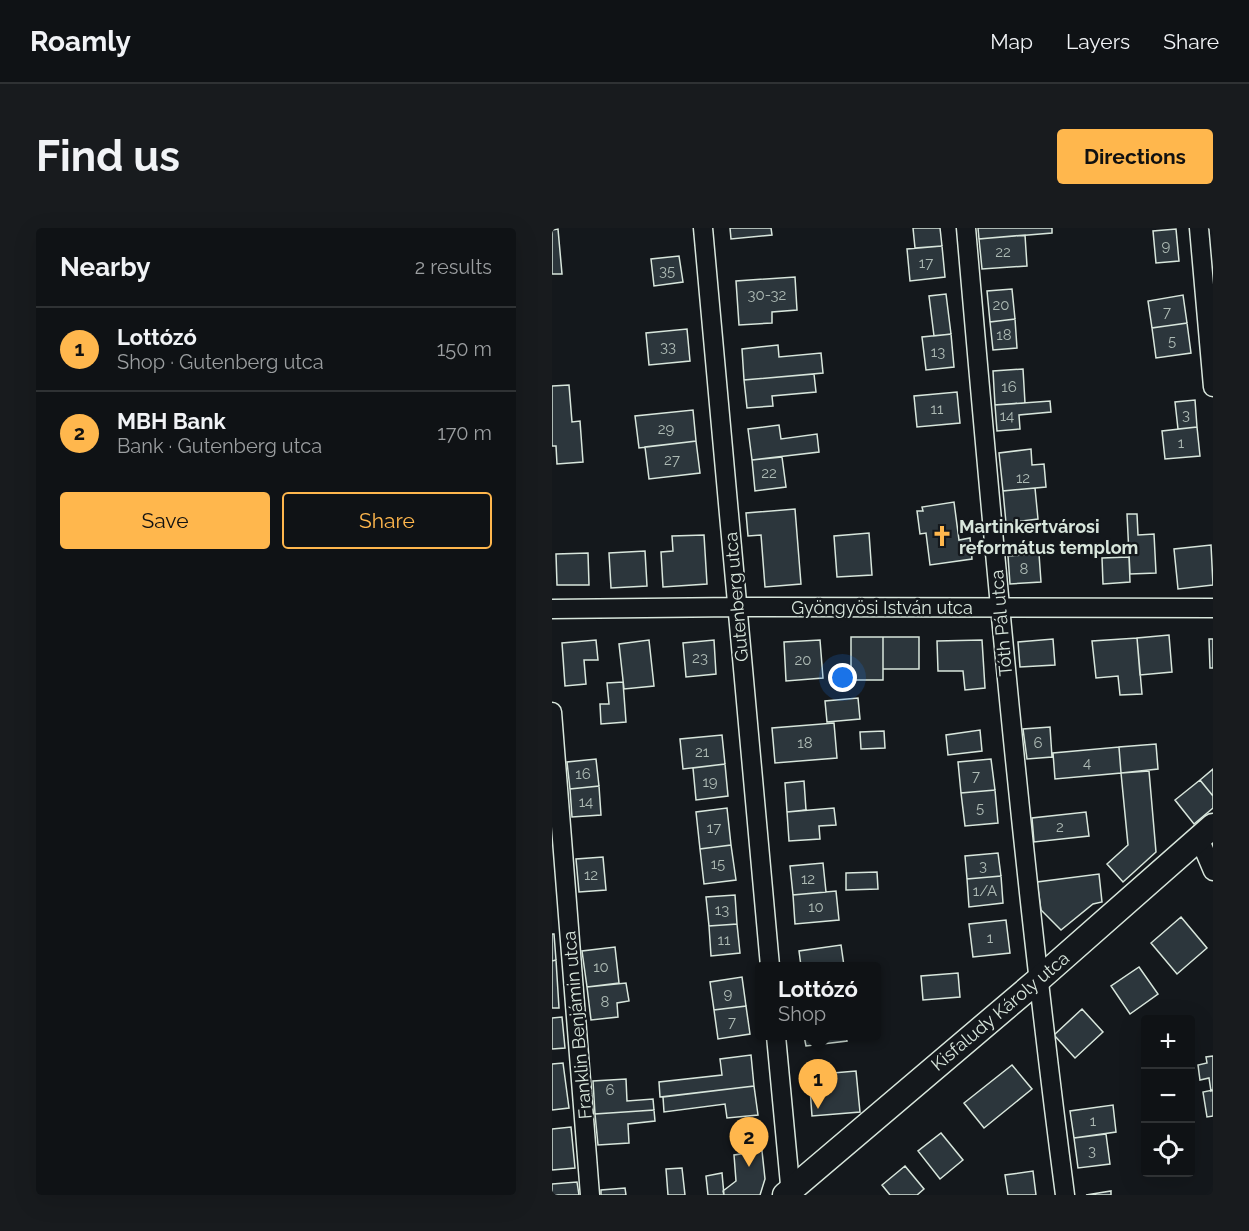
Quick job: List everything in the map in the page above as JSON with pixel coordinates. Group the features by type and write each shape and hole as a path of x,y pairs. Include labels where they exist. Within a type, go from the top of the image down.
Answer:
{"main road":[{"name":"Kisfaludy Károly utca","path":"789,1194 1206,832"}],"street":[{"name":"Gutenberg utca","path":"703,228 770,962"},
{"name":"Tóth Pál utca","path":"966,228 999,608 1037,981 1065,1195"},
{"path":"1199,228 1213,387"},
{"name":"Gyöngyösi István utca","path":"552,609 1213,608"},
{"name":"Franklin Benjámin utca","path":"552,712 590,1195"},
{"path":"1206,832 1213,871"},
{"path":"776,1040 789,1194"}],"building":[{"path":"730,228 771,228 772,235 731,239"},
{"path":"913,228 940,228 942,246 915,248"},
{"path":"978,228 1052,228 1052,233 979,239"},
{"path":"558,229 562,274 552,274 552,230"},
{"path":"1176,229 1179,261 1156,263 1153,231"},
{"path":"1025,235 1027,266 982,269 979,239"},
{"path":"942,246 945,277 910,281 907,249"},
{"path":"679,256 683,282 654,286 651,259"},
{"path":"795,277 797,310 772,312 772,323 739,325 736,281"},
{"path":"1012,289 1015,319 990,322 987,291"},
{"path":"946,294 951,334 934,336 929,296"},
{"path":"1183,295 1187,323 1152,328 1148,301"},
{"path":"1015,319 1017,348 993,350 990,322"},
{"path":"1187,323 1191,353 1156,358 1152,328"},
{"path":"687,329 690,361 649,365 646,333"},
{"path":"951,334 954,367 926,370 922,337"},
{"path":"778,345 779,357 821,353 823,373 744,380 742,349"},
{"path":"1023,369 1025,403 995,405 993,371"},
{"path":"814,374 816,392 772,396 773,406 747,408 744,380"},
{"path":"569,385 572,422 580,421 583,462 557,464 556,446 552,446 552,386"},
{"path":"957,392 960,423 917,427 914,396"},
{"path":"1195,400 1197,427 1178,429 1175,402"},
{"path":"1050,401 1051,412 1019,415 1020,429 997,431 995,405"},
{"path":"693,410 696,441 639,448 635,416"},
{"path":"779,425 781,439 817,434 819,452 752,460 748,429"},
{"path":"1197,427 1200,456 1165,459 1162,431"},
{"path":"696,441 700,473 649,479 645,447"},
{"path":"1031,449 1032,465 1044,464 1046,487 1003,491 999,453"},
{"path":"782,457 786,487 755,491 752,460"},
{"path":"1035,488 1038,519 1006,523 1003,491"},
{"name":"Martinkertvárosi református templom","path":"954,502 959,540 970,538 972,559 930,565 926,533 920,534 917,511 923,511 922,507"},
{"path":"795,509 801,584 765,587 761,535 748,536 746,513"},
{"path":"1127,514 1137,514 1138,535 1154,534 1156,573 1130,574"},
{"path":"869,533 872,575 837,577 834,536"},
{"path":"704,535 707,584 663,587 661,552 673,551 672,536"},
{"path":"1211,545 1213,585 1178,589 1174,549"},
{"path":"645,551 647,586 611,588 609,553"},
{"path":"588,553 589,585 557,585 556,554"},
{"path":"1039,554 1041,582 1010,584 1008,556"},
{"path":"1129,557 1130,582 1103,584 1102,558"},
{"path":"1169,635 1172,672 1140,675 1137,638"},
{"path":"851,637 883,637 883,680 851,680"},
{"path":"883,637 919,637 919,669 883,669"},
{"path":"1137,638 1142,694 1120,695 1118,676 1096,678 1092,641"},
{"path":"1053,639 1055,665 1020,667 1018,642"},
{"path":"1209,639 1213,639 1213,668 1210,668"},
{"path":"596,640 598,660 584,660 586,684 565,686 562,643"},
{"path":"649,640 654,686 624,689 619,644"},
{"path":"714,640 716,674 686,677 683,643"},
{"path":"820,640 823,678 786,681 784,642"},
{"path":"982,640 985,688 965,690 963,671 938,671 937,641"},
{"path":"623,682 626,722 601,724 600,704 609,704 607,683"},
{"path":"858,698 860,719 827,722 825,701"},
{"path":"834,723 837,758 775,763 772,728"},
{"path":"1050,727 1052,757 1027,759 1023,729"},
{"path":"980,730 982,751 948,755 946,735"},
{"path":"884,731 885,748 861,749 860,732"},
{"path":"722,735 725,764 683,769 680,739"},
{"path":"1156,744 1158,769 1121,773 1119,747"},
{"path":"1119,747 1121,773 1055,779 1053,753"},
{"path":"596,759 599,786 570,789 567,762"},
{"path":"991,759 995,790 961,793 958,762"},
{"path":"725,764 728,796 696,800 693,768"},
{"path":"1213,769 1213,796 1200,780"},
{"path":"1149,771 1156,852 1123,882 1107,864 1128,845 1121,773"},
{"path":"1200,780 1213,796 1213,808 1194,824 1175,800"},
{"path":"804,781 806,810 787,812 785,783"},
{"path":"599,786 601,815 572,817 570,789"},
{"path":"995,790 998,823 965,826 961,793"},
{"path":"727,808 731,845 700,849 696,812"},
{"path":"834,808 836,825 819,826 820,839 789,841 787,812"},
{"path":"1086,812 1089,836 1034,842 1032,818"},
{"path":"731,845 736,880 704,884 700,849"},
{"path":"998,853 1001,876 967,879 965,856"},
{"path":"603,857 606,890 579,892 576,859"},
{"path":"823,863 826,892 793,895 790,866"},
{"path":"877,872 878,889 846,890 846,873"},
{"path":"1099,874 1102,902 1093,904 1061,930 1041,910 1037,882"},
{"path":"1001,876 1003,903 969,907 967,879"},
{"path":"836,891 839,920 795,924 793,895"},
{"path":"735,895 737,924 709,926 706,897"},
{"path":"1181,917 1207,948 1177,974 1151,943"},
{"path":"1006,920 1010,953 973,957 969,924"},
{"path":"737,924 740,953 711,956 709,926"},
{"path":"552,934 554,934 556,960 552,961"},
{"path":"841,945 843,962 800,962 799,951"},
{"path":"615,947 619,983 587,987 582,951"},
{"path":"556,960 559,1008 552,1008 552,961"},
{"path":"1139,967 1158,994 1130,1014 1111,986"},
{"path":"958,973 960,997 923,1000 921,976"},
{"path":"742,977 746,1006 714,1010 710,982"},
{"path":"626,983 629,1001 617,1003 618,1017 591,1020 587,987"},
{"path":"746,1006 750,1034 718,1039 714,1010"},
{"path":"1082,1009 1103,1032 1075,1058 1054,1035"},
{"path":"562,1017 565,1048 552,1049 552,1018"},
{"path":"805,1040 847,1041 806,1046"},
{"path":"751,1055 754,1086 660,1097 659,1082 722,1075 720,1059"},
{"path":"1213,1056 1213,1090 1211,1091 1209,1078 1200,1080 1198,1065 1207,1063 1206,1057"},
{"path":"563,1063 569,1108 552,1110 552,1064"},
{"path":"1012,1065 1032,1089 984,1128 964,1103"},
{"path":"856,1071 860,1112 812,1116 809,1075"},
{"path":"626,1079 627,1101 653,1099 654,1110 595,1114 593,1081"},
{"path":"754,1086 758,1115 727,1118 725,1104 664,1112 663,1097"},
{"path":"1213,1090 1213,1116 1207,1117 1203,1092"},
{"path":"1113,1105 1116,1132 1074,1138 1070,1111"},
{"path":"654,1110 655,1121 628,1124 629,1143 598,1145 595,1114"},
{"path":"571,1127 575,1168 552,1170 552,1129"},
{"path":"941,1133 963,1160 940,1179 918,1151"},
{"path":"1106,1134 1110,1164 1078,1168 1074,1138"},
{"path":"762,1151 765,1179 760,1195 724,1195 723,1191 736,1181 734,1155"},
{"path":"905,1166 924,1189 917,1195 890,1195 882,1185"},
{"path":"682,1168 685,1195 668,1195 666,1169"},
{"path":"1033,1171 1036,1195 1008,1195 1005,1175"},
{"path":"722,1173 724,1195 708,1195 706,1176"},
{"path":"577,1182 579,1195 552,1195 552,1184"},
{"path":"625,1188 626,1195 601,1195 601,1190"},
{"path":"1111,1191 1111,1195 1086,1195"}],"place":[{"name":"Martinkertvárosi református templom","path":"942,536"},
{"name":"Lottózó","path":"818,1109"},
{"name":"MBH Bank","path":"749,1167"}]}
